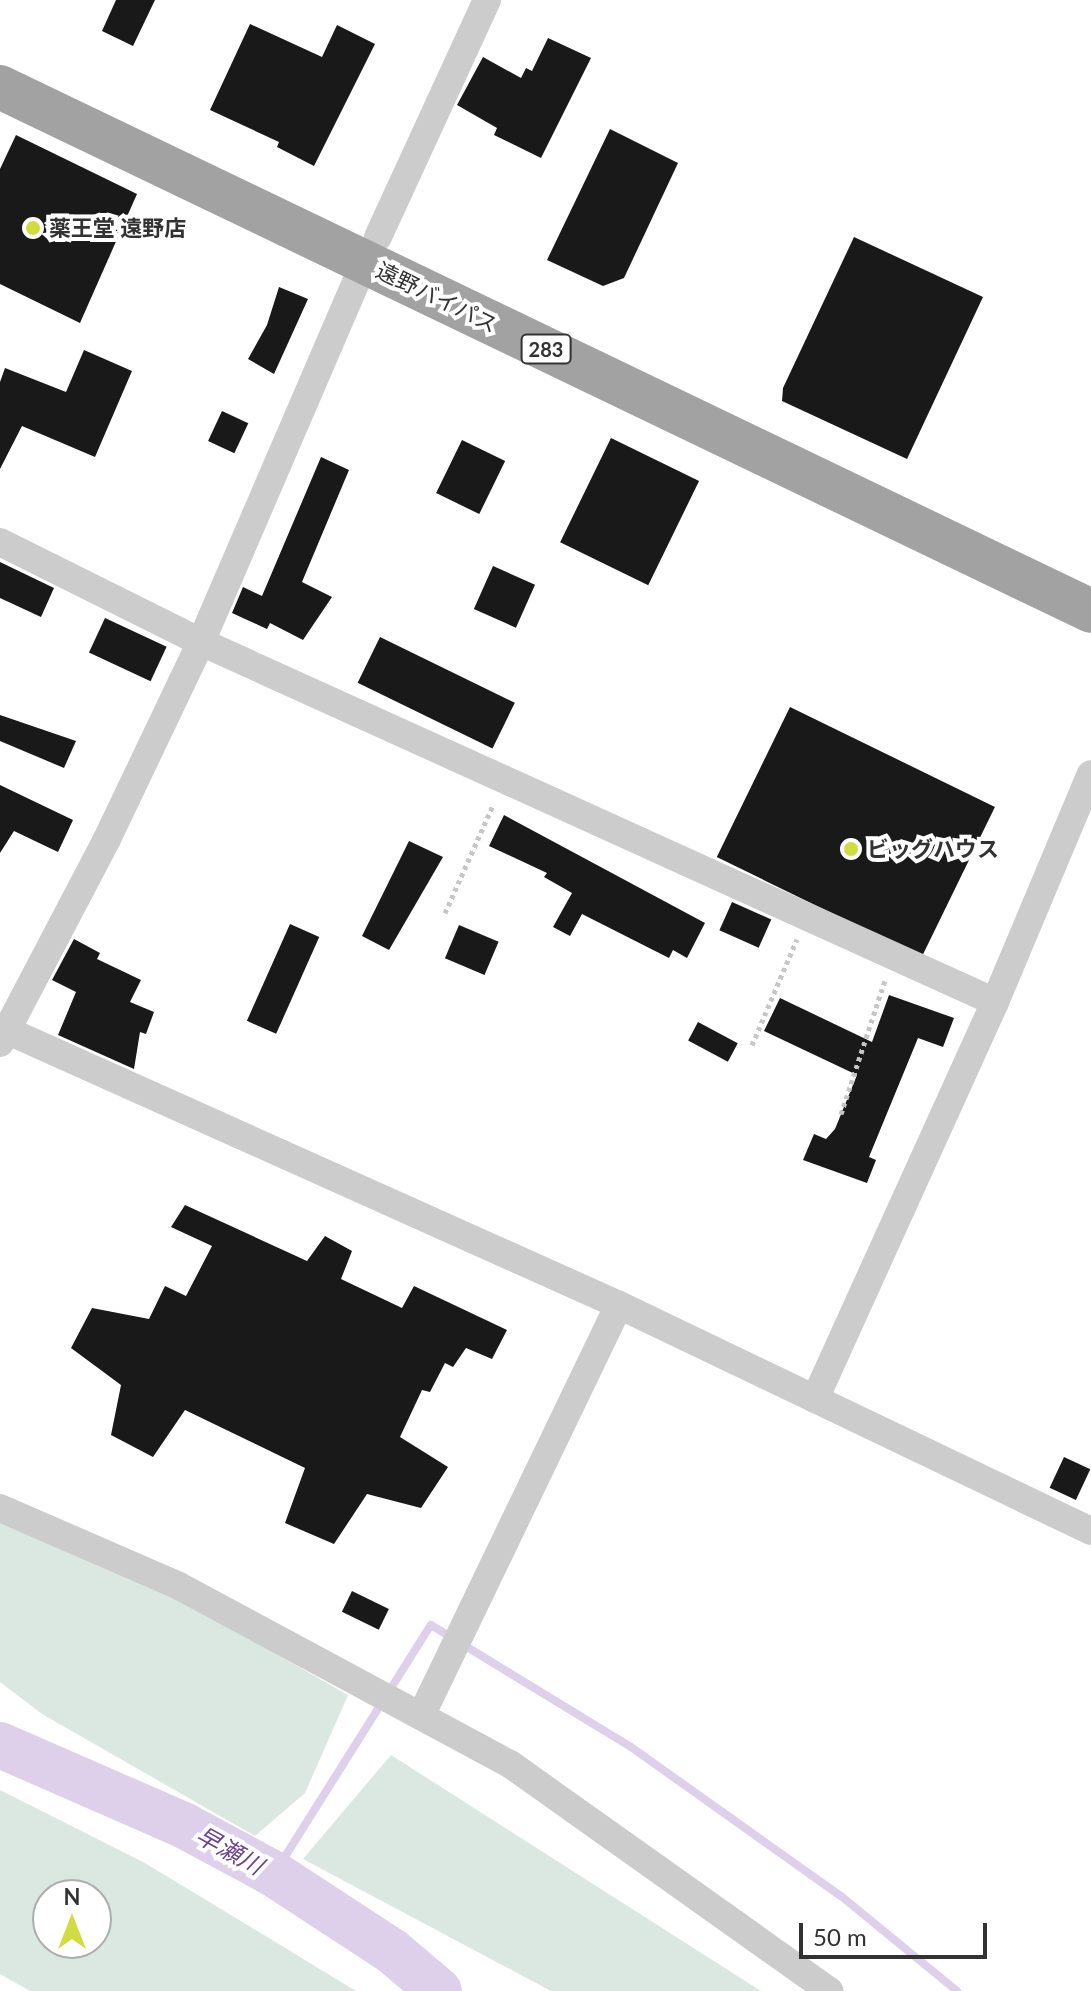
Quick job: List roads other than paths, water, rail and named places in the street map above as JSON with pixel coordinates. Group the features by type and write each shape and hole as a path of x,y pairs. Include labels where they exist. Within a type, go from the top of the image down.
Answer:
{"highway":[{"name":"遠野バイパス","path":"0,56 372,250 1091,611"},
{"name":"遠野バイパス","path":"0,87 372,250 1091,579"}],"street":[{"path":"487,0 372,250 201,642 107,839 3,1036 619,1305 1091,1531"},
{"path":"0,542 201,642 995,1002"},
{"path":"815,1399 995,1002 1091,774"},
{"path":"421,1716 619,1305"},
{"path":"0,1508 179,1586 510,1764 829,1991"}],"waterway":[{"path":"274,1874 431,1625 631,1747 841,1896 957,1991"},
{"name":"早瀬川","path":"0,1745 185,1826 274,1874 393,1952 439,1991"}],"place":[{"name":"薬王堂 遠野店","path":"33,228"},
{"name":"ビッグハウス","path":"851,849"}]}
